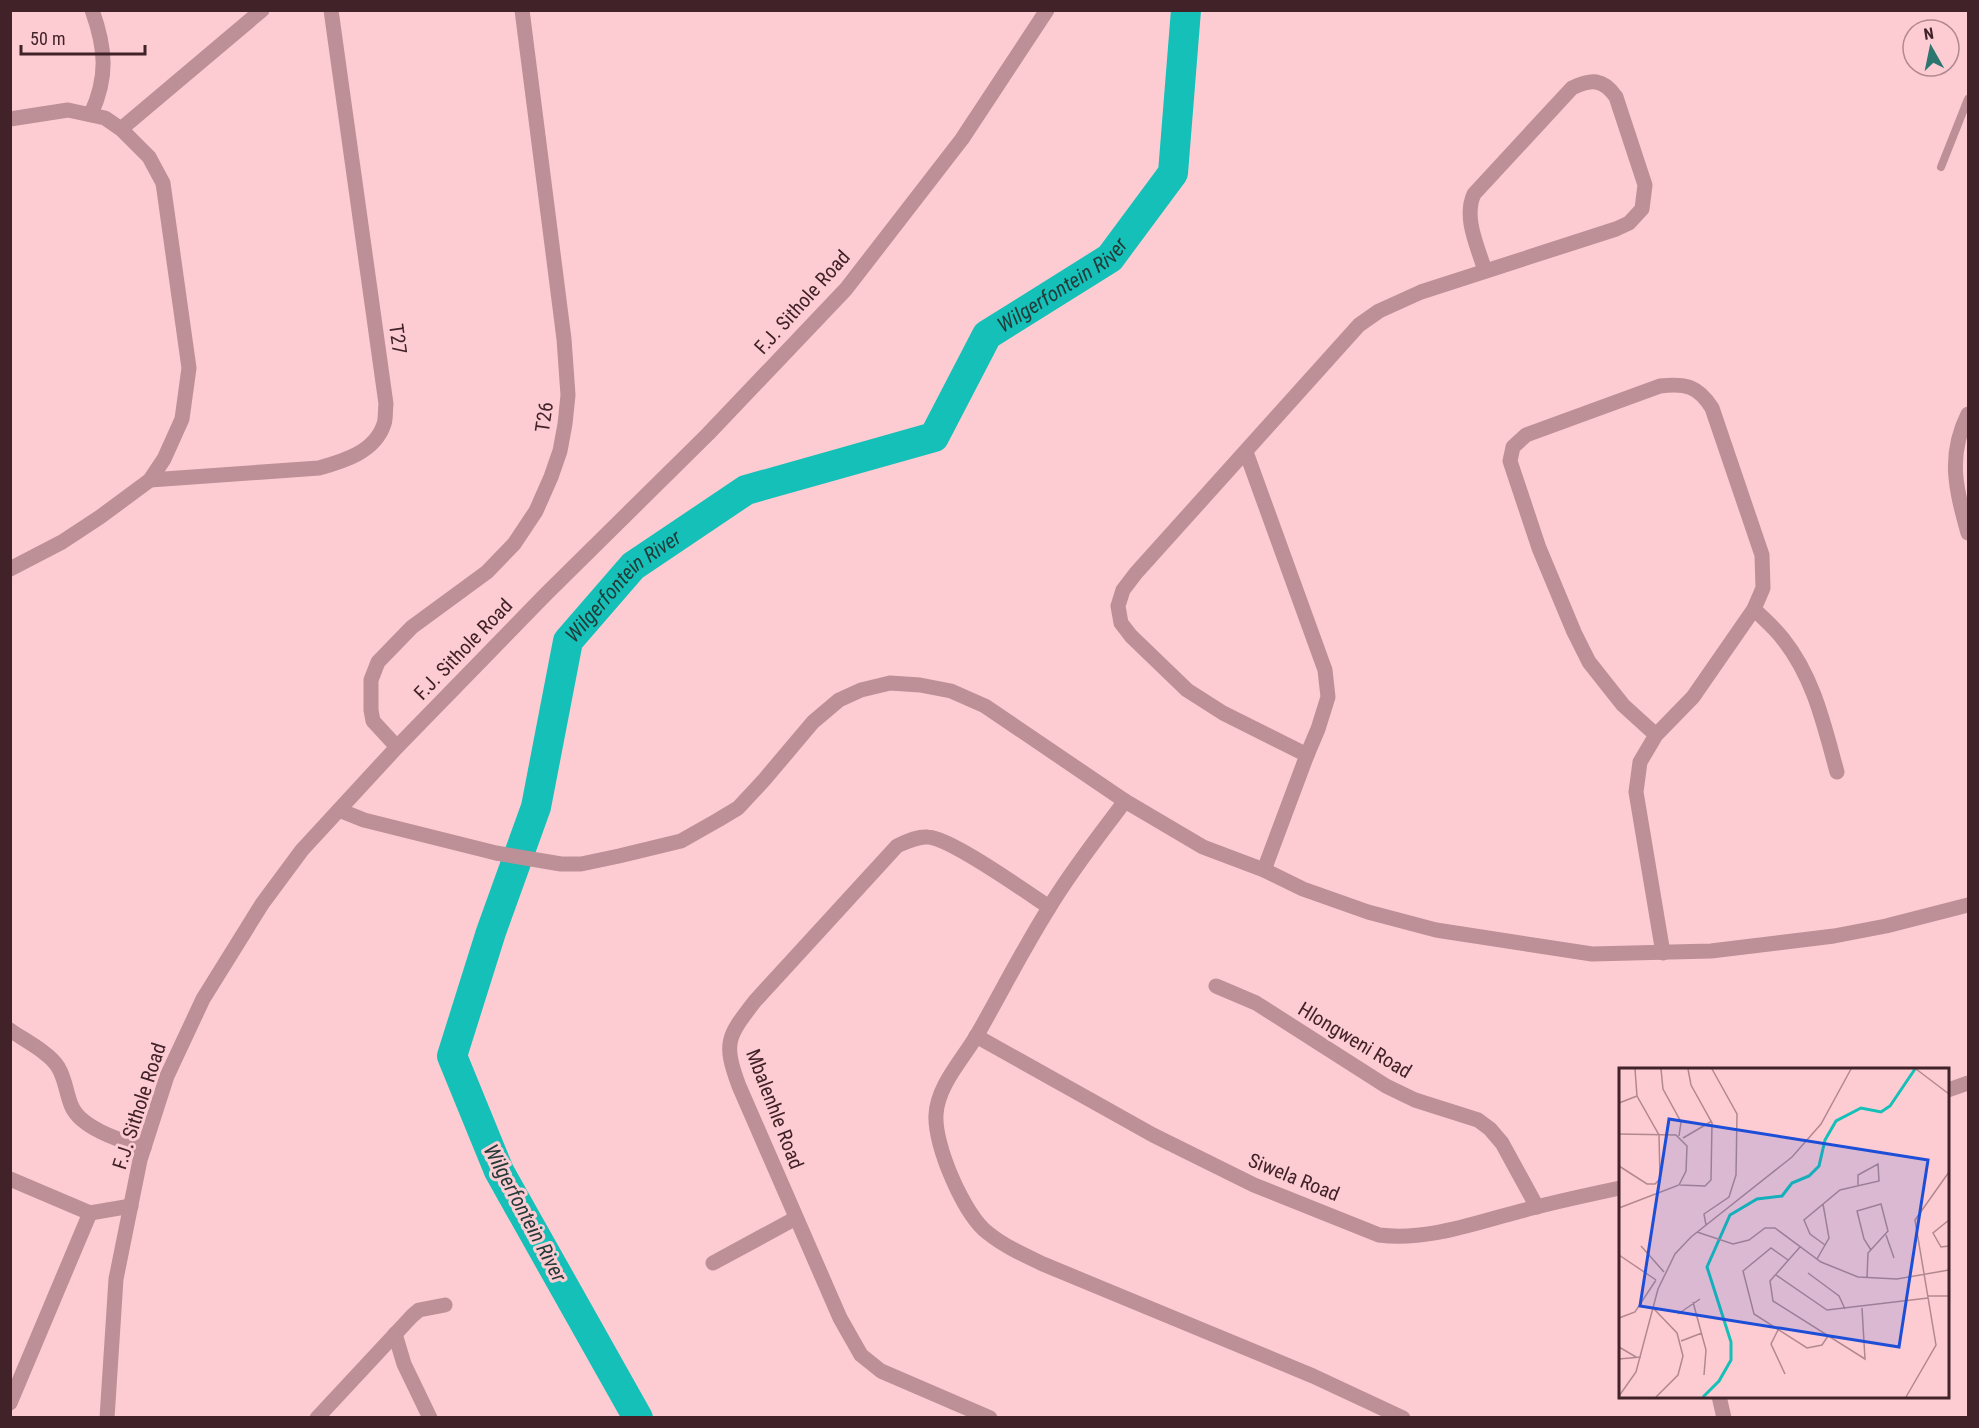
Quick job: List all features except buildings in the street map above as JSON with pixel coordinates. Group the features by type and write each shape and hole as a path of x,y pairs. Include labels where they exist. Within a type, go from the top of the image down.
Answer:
{"street":[{"path":"91,114 101,94 104,72 101,34 92,10"},
{"path":"122,129 262,10"},
{"name":"T27","path":"150,480 319,468 343,461 363,451 384,424 386,405 331,10"},
{"name":"T26","path":"397,747 373,721 370,688 378,662 412,627 487,572 514,544 536,511 551,477 560,451 565,424 568,395 564,339 522,10"},
{"name":"F.J. Sithole Road","path":"107,1418 116,1279 144,1148 167,1076 203,999 262,904 302,850 397,747 546,594 708,434 846,289 962,139 1047,10"},
{"path":"1307,755 1223,713 1187,690 1120,623 1118,606 1123,590 1359,325 1379,311 1396,303 1629,223 1642,209 1645,185 1616,97 1607,86 1591,82 1572,88 1474,194 1470,202 1469,216 1485,271"},
{"path":"10,118 68,110 105,118 122,129 149,158 163,183 189,368 182,419 164,459 150,480 100,518 62,542 10,569"},
{"path":"1656,735 1623,705 1589,662 1539,548 1510,461 1513,447 1526,435 1660,386 1679,384 1704,395 1712,408 1762,555 1763,588 1754,609 1693,698 1656,735 1641,762 1636,792 1663,952"},
{"path":"1968,414 1957,447 1954,465 1955,482 1968,533"},
{"path":"1246,452 1325,670 1328,697 1264,870"},
{"path":"1754,609 1783,638 1801,664 1817,700 1837,772"},
{"path":"339,810 364,820 496,854 548,862 581,864 681,841 738,808 813,722 839,700 861,690 890,683 920,685 951,691 985,706 1125,801 1203,847 1264,870 1303,890 1368,912 1436,930 1592,954 1711,951 1834,936 1886,926 1968,905"},
{"path":"1125,801 1049,907 976,1036 943,1089 936,1113 937,1137 948,1168 969,1209 986,1232 1010,1248 1043,1264 1313,1376 1403,1418"},
{"name":"Mbalenhle Road","path":"990,1418 881,1371 861,1355 840,1318 796,1218 730,1062 728,1042 754,1001 897,846 910,840 928,837 954,847 1049,907"},
{"name":"Hlongweni Road","path":"1216,986 1256,1003 1386,1086 1415,1100 1478,1120 1502,1143 1537,1207"},
{"path":"10,1030 58,1066 71,1105 81,1118 113,1137 144,1148"},
{"name":"Siwela Road","path":"976,1036 1153,1135 1244,1180 1380,1235 1401,1238 1436,1234 1619,1188"},
{"path":"1949,1089 1968,1083"},
{"path":"10,1179 90,1213 131,1206"},
{"path":"10,1403 90,1213"},
{"path":"713,1263 796,1218"},
{"path":"317,1418 419,1310 445,1305"},
{"path":"395,1334 404,1364 430,1418"},
{"path":"1719,1398 1724,1418"}],"lane":[{"path":"1941,167 1968,99"}],"waterway":[{"name":"Wilgerfontein River","path":"638,1418 499,1171 452,1056 491,932 536,807 568,641 633,566 746,490 934,437 987,335 1110,258 1173,173 1186,10"}]}
